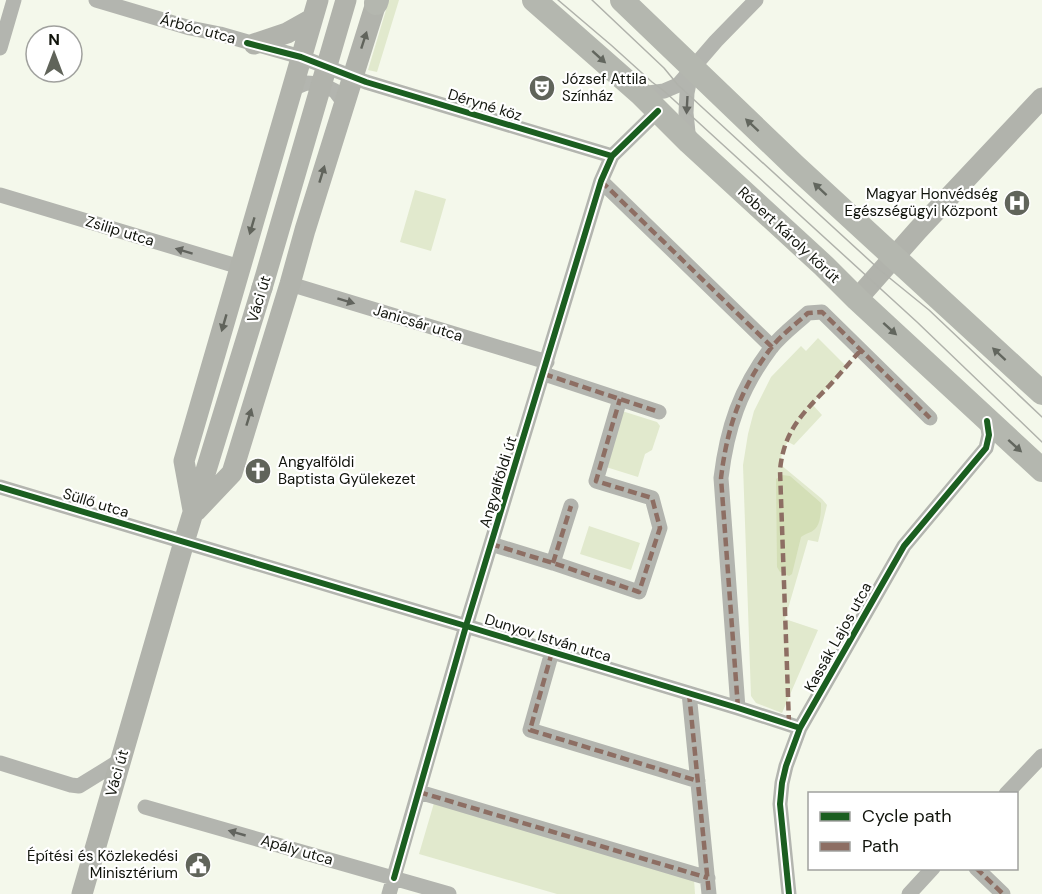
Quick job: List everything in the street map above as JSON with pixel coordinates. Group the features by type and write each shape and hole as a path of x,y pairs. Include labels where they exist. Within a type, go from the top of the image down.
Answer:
{"main road":[{"name":"Váci út","path":"82,894 184,542 262,288 346,0"},
{"name":"Róbert Károly körút","path":"534,0 641,94 688,142 1042,470"},
{"path":"622,0 692,69 1042,393"},
{"name":"Váci út","path":"193,513 232,473 376,1"},
{"path":"254,44 287,33 315,10"},
{"name":"Váci út","path":"193,513 184,461 315,10"},
{"path":"857,299 1042,98"}],"street":[{"path":"0,48 14,0"},
{"name":"Árbóc utca","path":"96,0 301,57 352,77"},
{"path":"641,94 664,91 678,85 756,0"},
{"path":"688,142 687,93 692,69"},
{"name":"Déryné köz","path":"352,77 612,156"},
{"path":"292,89 306,83 321,84 334,91 344,103"},
{"name":"Angyalföldi út","path":"389,894 466,626 602,181 612,156 658,111"},
{"path":"602,181 772,347"},
{"name":"Zsilip utca","path":"0,195 240,267"},
{"name":"Janicsár utca","path":"290,284 545,368 620,399 659,412"},
{"path":"738,708 721,478 725,447 732,420 740,399 755,372 772,347 808,313 822,312 930,418"},
{"name":"Angyalföldi út","path":"491,544 639,592 660,528 652,498 596,481 620,399"},
{"name":"Kassák Lajos utca","path":"789,894 780,804 784,774 800,728 904,546 986,448 989,435 987,421"},
{"name":"Süllő utca","path":"0,487 184,542"},
{"path":"553,563 571,506"},
{"name":"Dunyov István utca","path":"184,542 800,728"},
{"path":"552,652 530,730 698,781"},
{"path":"419,792 708,886 689,693"},
{"path":"1008,792 1042,756"},
{"path":"0,763 79,786 121,760"},
{"name":"Apály utca","path":"145,807 449,894"},
{"path":"909,894 931,870"},
{"path":"978,870 1003,894"}],"green space":[{"path":"389,0 399,0 377,72 368,70"},
{"path":"415,190 446,199 431,251 400,242"},
{"path":"818,338 847,367 812,404 822,415 794,445 788,442 782,456 781,465 827,505 818,542 808,540 785,619 818,630 782,713 756,703 751,696 743,465 754,411 771,377 801,346 806,351"},
{"path":"622,411 657,422 660,426 652,450 645,454 638,477 606,467"},
{"path":"782,475 790,476 821,503 818,524 801,537 792,574 789,576 780,572 777,567 776,479"},
{"path":"589,526 640,543 631,570 580,554"},
{"path":"434,803 694,879 695,894 557,894 419,854"}],"tram line":[{"path":"558,0 664,91 917,322 1042,442"},
{"path":"592,0 664,68 678,85 881,271 929,310 1042,417"}],"marked path":[{"path":"601,181 772,347"},
{"path":"738,708 721,478 731,426 743,394 760,363 779,339 808,313 822,312 930,418"},
{"path":"789,724 780,470 782,456 796,423 861,350"},
{"path":"544,374 659,412"},
{"path":"491,544 639,592 660,528 652,498 596,481 620,399"},
{"path":"553,563 571,506"},
{"path":"552,652 530,730 698,781"},
{"path":"689,693 709,894"},
{"path":"419,792 708,878"},
{"path":"978,870 1003,894"}],"cycle path":[{"path":"247,43 301,57 366,82 612,156"},
{"path":"394,878 466,626 601,181 612,156 658,111"},
{"path":"789,894 780,804 786,766 800,728 904,546 986,448 989,435 987,421"},
{"path":"0,487 800,728"}],"place":[{"name":"József Attila Színház","path":"542,88"},
{"name":"Magyar Honvédség Egészségügyi Központ","path":"1017,203"},
{"name":"Angyalföldi Baptista Gyülekezet","path":"258,471"},
{"name":"Építési és Közlekedési Minisztérium","path":"198,865"}]}
